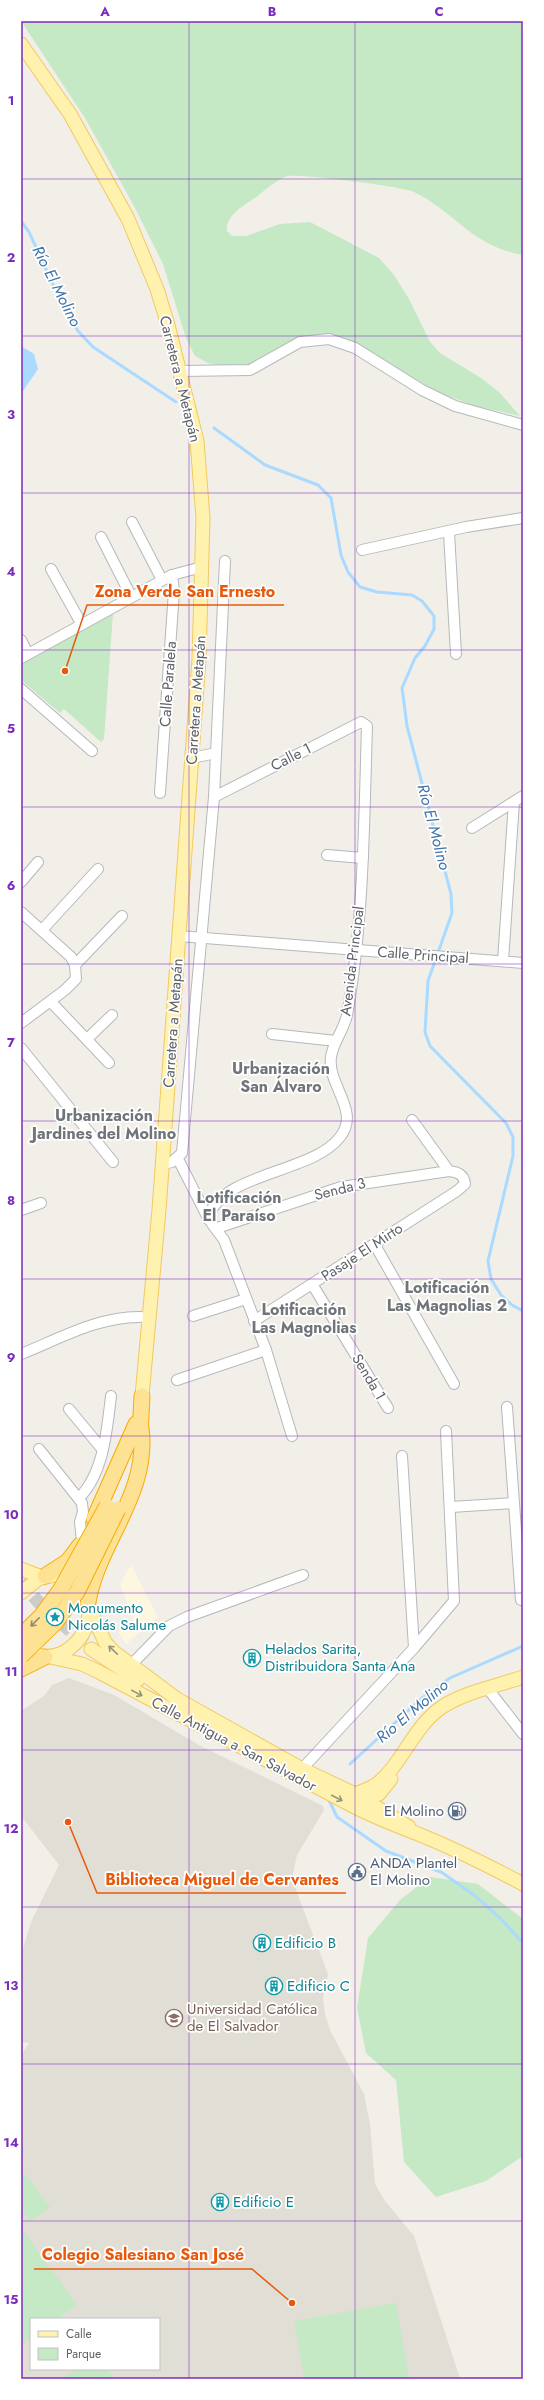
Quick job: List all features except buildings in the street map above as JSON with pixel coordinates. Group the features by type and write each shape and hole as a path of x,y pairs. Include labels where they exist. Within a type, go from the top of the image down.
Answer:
{"highway":[{"path":"88,1603 94,1577 128,1507 137,1478 141,1456 139,1426 142,1396"},
{"path":"21,1656 56,1622 77,1592 139,1426"},
{"path":"107,1510 119,1525"},
{"path":"44,1576 68,1562 82,1541 107,1510"},
{"path":"21,1636 46,1610 61,1589 107,1510"},
{"path":"21,1669 47,1657"}],"main road":[{"name":"Carretera a Metapán","path":"21,44 70,114 128,219 157,290 181,371 197,441 203,518 199,659 163,1164 145,1316 148,1343 142,1396"},
{"path":"21,1569 44,1576"},
{"name":"Calle Antigua a San Salvador","path":"44,1576 57,1575 71,1578 80,1587 104,1642 131,1665 177,1700 302,1768 354,1800 388,1824 418,1834 523,1884"},
{"path":"21,1593 31,1583 44,1576"},
{"path":"47,1657 68,1649 82,1636 88,1621 88,1603"},
{"name":"Calle Antigua a San Salvador","path":"21,1644 33,1653 82,1664 354,1800 366,1801 406,1823 418,1834"},
{"path":"90,1649 157,1692 177,1700"},
{"path":"354,1800 376,1785 395,1763 415,1735 442,1707 523,1677"},
{"path":"366,1801 379,1794 392,1778 395,1763"}],"street":[{"path":"181,371 250,370 300,342 329,338 355,348 422,390 455,406 523,424"},
{"path":"362,550 449,533 466,528 523,518"},
{"path":"132,522 162,580"},
{"path":"449,533 456,654"},
{"path":"101,537 132,596"},
{"path":"163,1164 178,1159 182,1153 214,797 225,561"},
{"path":"21,640 24,656 81,623 172,574 202,567"},
{"path":"52,570 81,623"},
{"name":"Calle Paralela","path":"160,793 174,591 172,574"},
{"path":"21,689 92,751"},
{"name":"Calle 1","path":"214,797 360,722 367,726"},
{"name":"Avenida Principal","path":"209,1218 220,1200 231,1190 321,1153 340,1138 347,1125 348,1117 331,1064 336,1041 342,1031 347,1016 355,950 362,858 367,726"},
{"path":"192,758 216,754"},
{"path":"472,828 519,799"},
{"path":"503,961 519,799"},
{"path":"327,855 362,858"},
{"path":"21,882 38,862"},
{"path":"42,930 98,869"},
{"path":"21,912 70,957 75,965 76,979 51,1002 21,1023"},
{"path":"75,965 122,916"},
{"name":"Calle Principal","path":"179,936 523,963"},
{"path":"51,1002 109,1063"},
{"path":"87,1039 112,1015"},
{"path":"272,1034 336,1041"},
{"path":"21,1048 113,1162"},
{"path":"412,1120 448,1171"},
{"path":"178,1159 209,1218 224,1240 266,1350 292,1436"},
{"name":"Pasaje El Mirto","path":"254,1321 374,1245 465,1184 461,1175 448,1171"},
{"name":"Senda 3","path":"217,1228 341,1187 448,1171"},
{"path":"21,1210 41,1203"},
{"path":"374,1245 454,1384"},
{"name":"Senda 1","path":"312,1284 388,1408"},
{"path":"193,1316 246,1299"},
{"path":"21,1354 98,1322 116,1318 145,1316"},
{"path":"177,1380 266,1350"},
{"path":"80,1498 90,1485 102,1449 111,1396"},
{"path":"507,1406 521,1600"},
{"path":"69,1409 102,1449"},
{"path":"302,1768 414,1648 454,1601 451,1507 446,1431"},
{"path":"38,1449 80,1498 83,1507 80,1522 82,1541"},
{"path":"402,1456 414,1648"},
{"path":"451,1507 514,1503"},
{"path":"131,1665 169,1626 187,1617 303,1575"},
{"path":"488,1689 523,1734"}],"shaded area":[{"path":"131,1565 158,1617 126,1644 118,1632 134,1622 120,1584"},
{"name":"Universidad Católica de El Salvador","path":"69,1678 114,1695 199,1745 323,1806 324,1810 297,1855 293,1874 297,1893 328,1974 323,1998 325,2014 330,2030 364,2094 370,2124 375,2184 385,2201 414,2236 460,2379 21,2379 21,2055 29,2043 21,2042 21,1954 32,1920 59,1865 21,1816 21,1711 45,1695 52,1685"}],"green space":[{"path":"21,21 523,21 523,255 505,251 477,237 442,209 414,192 372,184 312,177 288,176 275,182 236,212 229,220 227,226 227,231 232,236 246,236 280,224 310,222 379,258 394,275 409,299 430,342 440,353 481,378 499,392 520,416 475,406 438,392 366,351 302,338 287,343 249,367 232,368 208,363 195,356 186,338 163,264 134,206 85,118"},
{"path":"113,613 104,739 101,742 64,709 60,713 21,680 21,662"},
{"path":"430,1877 478,1884 523,1919 523,2156 486,2181 436,2197 404,2162 396,2080 366,2053 357,2008 368,1938 400,1900"},
{"path":"25,2174 50,2207 30,2221 21,2209 21,2177"},
{"path":"21,2228 77,2305 58,2318 30,2318 30,2339 21,2345"},
{"path":"396,2303 409,2379 304,2379 294,2321"},
{"path":"74,2370 109,2370 114,2379 61,2379"}],"water":[{"path":"21,346 34,354 38,369 21,394"}],"waterway":[{"name":"Río El Molino","path":"21,221 29,232 60,300 78,331 93,347 176,402"},
{"name":"Río El Molino","path":"214,428 265,465 318,485 331,498 341,555 348,572 360,587 377,592 412,595 422,601 434,616 434,629 425,646 415,658 402,688 407,726 451,894 452,913 428,981 425,1032 430,1046 506,1123 513,1137 513,1156 488,1261 491,1279 501,1295 512,1305 523,1311"},
{"name":"Río El Molino","path":"350,1764 422,1698 450,1678 523,1646"},
{"name":"Río El Molino","path":"328,1798 337,1817 386,1851 441,1872 474,1895 501,1919 523,1943"}],"tunnel":[{"path":"21,1582 41,1605 91,1649"}],"place":[{"name":"Zona Verde San Ernesto","path":"65,671"},
{"name":"Monumento Nicolás Salume","path":"55,1617"},
{"name":"Helados Sarita, Distribuidora Santa Ana","path":"252,1658"},
{"name":"El Molino","path":"457,1811"},
{"name":"Biblioteca Miguel de Cervantes","path":"68,1822"},
{"name":"ANDA Plantel El Molino","path":"357,1872"},
{"name":"Edificio B","path":"262,1943"},
{"name":"Edificio C","path":"274,1986"},
{"name":"Universidad Católica de El Salvador","path":"174,2018"},
{"name":"Edificio E","path":"220,2202"},
{"name":"Colegio Salesiano San José","path":"292,2303"}],"district":[{"name":"Urbanización San Álvaro","path":"281,1077"},
{"name":"Urbanización Jardines del Molino","path":"104,1124"},
{"name":"Lotificación El Paraíso","path":"239,1206"},
{"name":"Lotificación Las Magnolias 2","path":"447,1296"},
{"name":"Lotificación Las Magnolias","path":"304,1318"}]}
